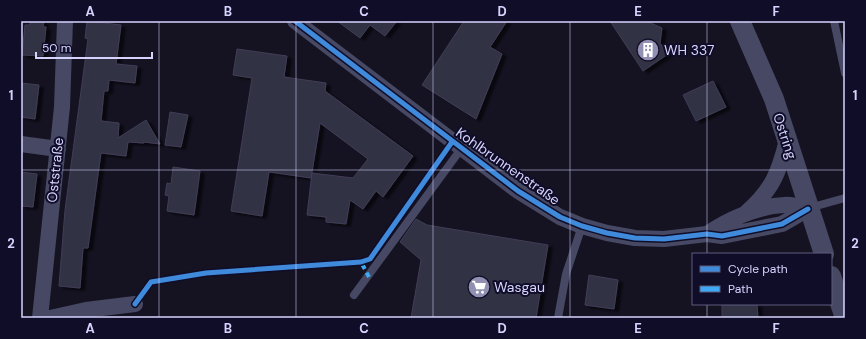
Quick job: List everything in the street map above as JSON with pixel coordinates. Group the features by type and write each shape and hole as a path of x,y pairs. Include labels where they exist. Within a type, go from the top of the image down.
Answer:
{"street":[{"name":"Oststraße","path":"40,318 62,107 65,21"},
{"name":"Kohlbrunnenstraße","path":"295,21 461,149 541,206 582,226 607,233 635,238 664,239 706,234 722,236 782,224 808,209"},
{"name":"Ostring","path":"740,21 774,99 808,209 824,253"},
{"name":"Kohlbrunnenstraße","path":"742,216 760,200 773,183 780,167 787,140"},
{"path":"21,144 58,149"},
{"name":"Kohlbrunnenstraße","path":"706,234 720,225 771,207 785,205 808,209"},
{"path":"832,279 845,318"},
{"path":"50,318 86,310 135,304"}],"lane":[{"path":"834,21 845,73"},
{"path":"354,295 461,149"},
{"path":"808,209 845,198"},
{"path":"558,318 566,274 582,226"}],"building":[{"path":"30,21 44,21 43,27 46,27 43,56 22,55 25,25 30,25"},
{"path":"87,21 121,25 116,64 137,66 135,83 109,80 108,91 104,91 101,121 119,123 118,138 146,120 160,144 128,142 126,156 101,153 88,248 83,248 80,288 59,286 65,210 88,39 85,38"},
{"path":"337,21 397,21 385,36 370,25 360,38"},
{"path":"464,21 507,21 490,47 502,54 476,119 422,85"},
{"name":"WH 337","path":"610,21 646,21 662,28 660,43 668,54 643,71"},
{"path":"237,49 287,56 284,77 326,83 325,91 413,156 383,197 376,191 363,209 350,200 346,224 326,222 326,217 307,215 312,173 353,178 368,159 320,123 311,178 269,172 262,216 231,211 252,78 233,75"},
{"path":"713,81 726,107 696,121 683,95"},
{"path":"21,83 39,85 35,119 21,117"},
{"path":"170,112 188,115 181,147 165,145"},
{"path":"173,167 200,171 194,215 167,211 169,196 165,195 167,183 171,184"},
{"path":"21,172 37,174 33,207 21,206"},
{"name":"Wasgau","path":"416,219 427,225 548,245 536,318 411,318 421,260 400,242"},
{"path":"589,275 618,280 614,309 585,305"},
{"path":"722,305 757,305 758,318 722,318"}],"marked path":[{"path":"361,262 369,277"}],"cycle path":[{"path":"295,21 518,191 560,217 582,226 607,233 635,238 664,239 707,234 722,236 782,224 808,209"},
{"path":"135,304 151,282 206,273 361,262 370,259 452,142"}],"place":[{"name":"WH 337","path":"648,50"},
{"name":"Wasgau","path":"479,287"}]}
